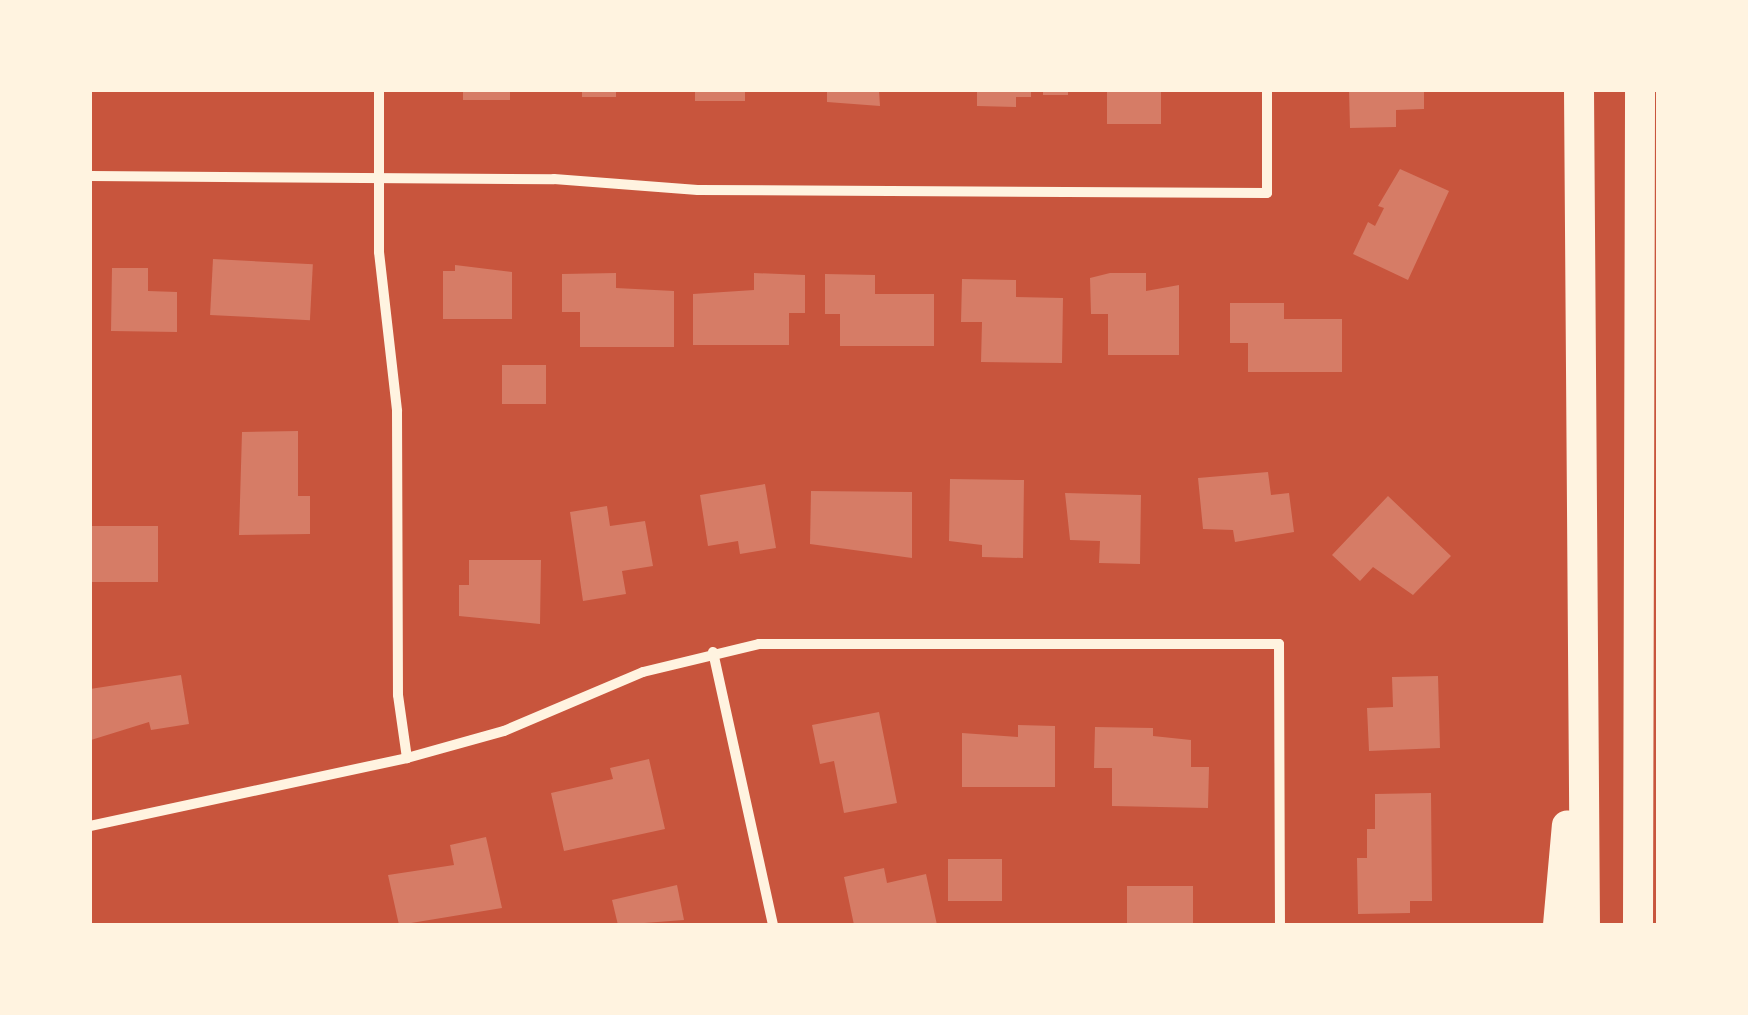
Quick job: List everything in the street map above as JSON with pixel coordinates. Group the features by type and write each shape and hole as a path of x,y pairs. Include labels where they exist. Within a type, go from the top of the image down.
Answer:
{"highway":[{"path":"1579,90 1585,925"},
{"path":"1638,925 1642,664 1640,90"},
{"path":"1558,925 1582,638"},
{"path":"1642,664 1657,925"}],"street":[{"path":"379,90 379,252 397,411 398,695 407,758"},
{"path":"90,176 554,179 698,190 1267,193 1267,90"},
{"path":"90,826 407,758 504,731 643,672 713,652 806,640 1279,644 1280,925"},
{"path":"713,652 774,925"}],"building":[{"path":"463,90 510,90 510,100 463,100"},
{"path":"582,90 616,90 616,97 582,97"},
{"path":"695,90 745,90 745,101 695,101"},
{"path":"827,90 879,90 880,106 827,102"},
{"path":"977,90 1031,90 1031,97 1016,97 1016,107 977,106"},
{"path":"1043,90 1068,90 1068,95 1043,95"},
{"path":"1107,90 1161,90 1161,124 1107,124"},
{"path":"1349,90 1424,90 1424,109 1396,110 1396,127 1350,128"},
{"path":"1400,169 1449,191 1408,280 1353,254 1368,222 1375,226 1384,208 1378,206"},
{"path":"213,259 313,264 310,320 210,315"},
{"path":"455,265 512,272 512,319 443,319 443,271 455,271"},
{"path":"112,268 148,268 148,291 177,292 177,332 111,331"},
{"path":"616,273 616,288 674,291 674,347 580,347 580,312 562,312 562,274"},
{"path":"754,273 805,275 805,313 789,313 789,345 693,345 693,294 754,290"},
{"path":"1110,273 1146,273 1146,291 1179,285 1179,355 1108,355 1108,314 1091,314 1090,278"},
{"path":"825,274 875,275 875,294 934,294 934,346 840,346 840,314 825,314"},
{"path":"962,279 1016,280 1016,297 1063,298 1062,363 981,362 982,322 961,322"},
{"path":"1230,303 1284,303 1284,319 1342,319 1342,372 1248,372 1248,343 1230,343"},
{"path":"502,365 546,365 546,404 502,404"},
{"path":"298,431 298,496 310,496 310,534 239,535 242,432"},
{"path":"1268,472 1271,495 1289,493 1294,532 1235,542 1233,530 1203,529 1198,478"},
{"path":"950,479 1024,480 1023,558 982,557 982,545 949,541"},
{"path":"765,484 776,548 740,554 738,541 708,546 700,495"},
{"path":"811,491 912,492 912,558 810,544"},
{"path":"1065,493 1141,495 1140,564 1099,563 1100,541 1070,540"},
{"path":"1388,496 1451,556 1413,595 1373,567 1360,581 1332,555"},
{"path":"607,506 610,526 645,521 653,566 622,571 626,594 583,601 570,512"},
{"path":"90,526 158,526 158,582 90,582"},
{"path":"469,560 541,560 540,624 459,616 459,585 469,585"},
{"path":"181,675 189,724 151,730 149,722 91,740 90,689"},
{"path":"1438,676 1440,748 1369,751 1367,708 1393,707 1392,677"},
{"path":"879,712 897,803 844,813 834,761 820,764 812,725"},
{"path":"1018,725 1055,726 1055,787 962,787 962,733 1018,737"},
{"path":"1095,727 1153,728 1153,736 1191,740 1191,767 1209,767 1208,808 1112,806 1112,768 1094,768"},
{"path":"649,759 665,829 564,851 551,793 613,779 610,768"},
{"path":"1431,793 1432,901 1410,901 1410,913 1358,914 1357,858 1367,858 1367,829 1375,829 1375,794"},
{"path":"486,837 502,908 399,925 388,875 454,865 450,845"},
{"path":"948,859 1002,859 1002,901 948,901"},
{"path":"884,868 887,883 926,874 937,925 854,925 844,877"},
{"path":"677,885 684,920 618,925 612,900"},
{"path":"1127,886 1193,886 1193,925 1127,925"}]}
